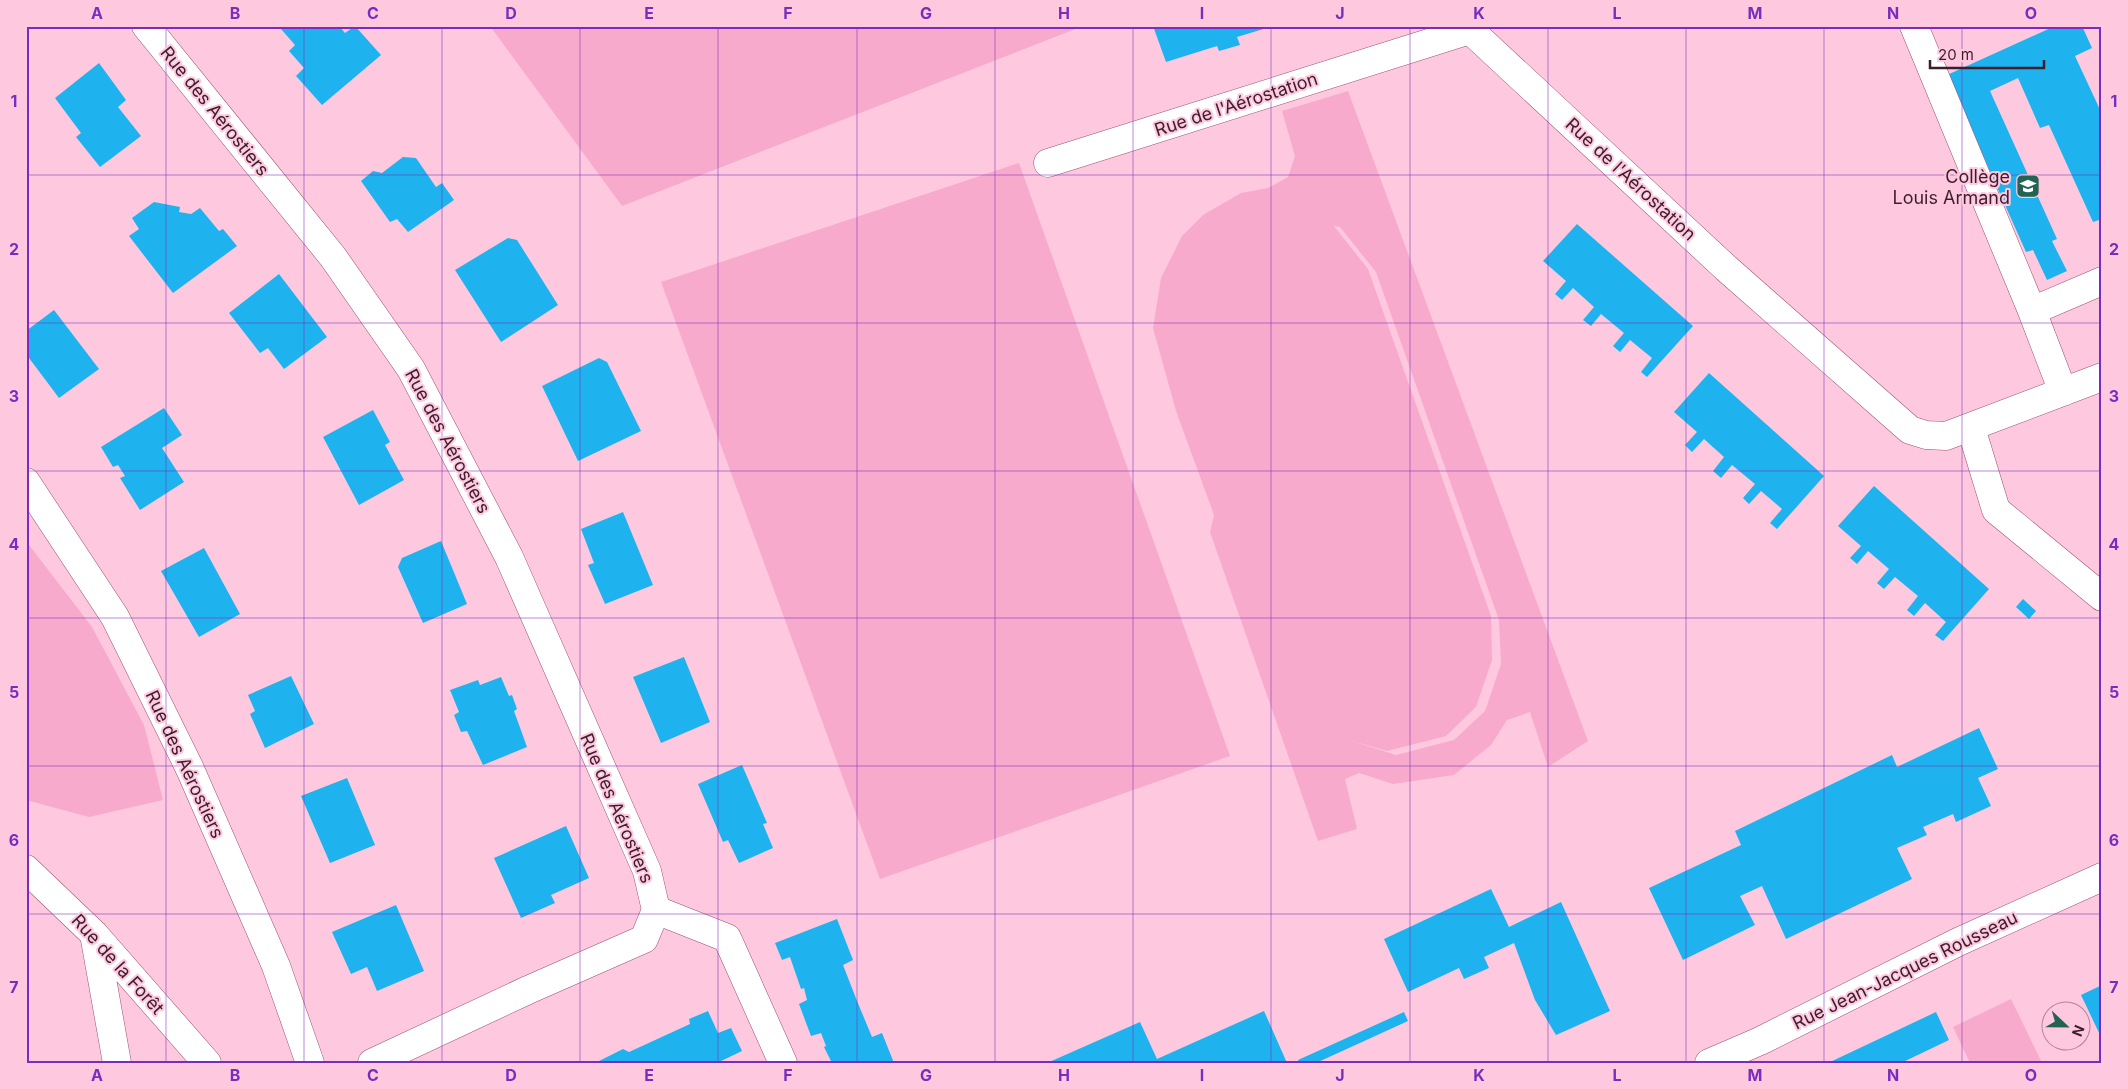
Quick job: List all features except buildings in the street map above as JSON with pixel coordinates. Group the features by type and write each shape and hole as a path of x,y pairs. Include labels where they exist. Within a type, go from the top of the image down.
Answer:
{"street":[{"name":"Rue des Aérostiers","path":"146,26 333,257 411,369 509,557 647,871 656,910"},
{"path":"1914,26 2032,311 2063,392"},
{"name":"Rue de l'Aérostation","path":"1048,163 1468,28 1726,268 1893,418 1910,430 1926,435 1946,436 2102,377"},
{"path":"2032,311 2102,281"},
{"path":"1971,428 1996,510 2102,597"},
{"name":"Rue des Aérostiers","path":"26,482 115,617 190,769 276,966 310,1063"},
{"name":"Rue de la Forêt","path":"26,869 94,934 207,1063"},
{"name":"Rue Jean-Jacques Rousseau","path":"1709,1063 1760,1041 1958,942 2102,877"},
{"path":"372,1063 644,938 656,910 727,938 783,1063"},
{"path":"94,934 117,1063"}],"shaded area":[{"path":"490,26 1083,26 622,206"},
{"path":"1348,91 1588,741 1548,767 1530,712 1507,720 1491,745 1454,775 1393,784 1359,773 1345,779 1357,829 1318,841 1210,532 1214,515 1176,411 1153,328 1161,278 1182,236 1203,215 1241,193 1268,188 1288,177 1295,156 1282,111","holes":["1334,226 1340,227 1376,272 1499,620 1501,664 1485,711 1454,740 1396,755 1349,740 1387,751 1446,736 1476,707 1492,660 1491,616 1368,269"]},
{"path":"1019,163 1230,756 880,879 661,282"},
{"path":"26,541 92,627 144,725 163,800 89,817 26,800"},
{"path":"2011,999 2042,1063 1970,1063 1953,1027"}],"place":[{"name":"Collège Louis Armand","path":"2028,186"}]}
